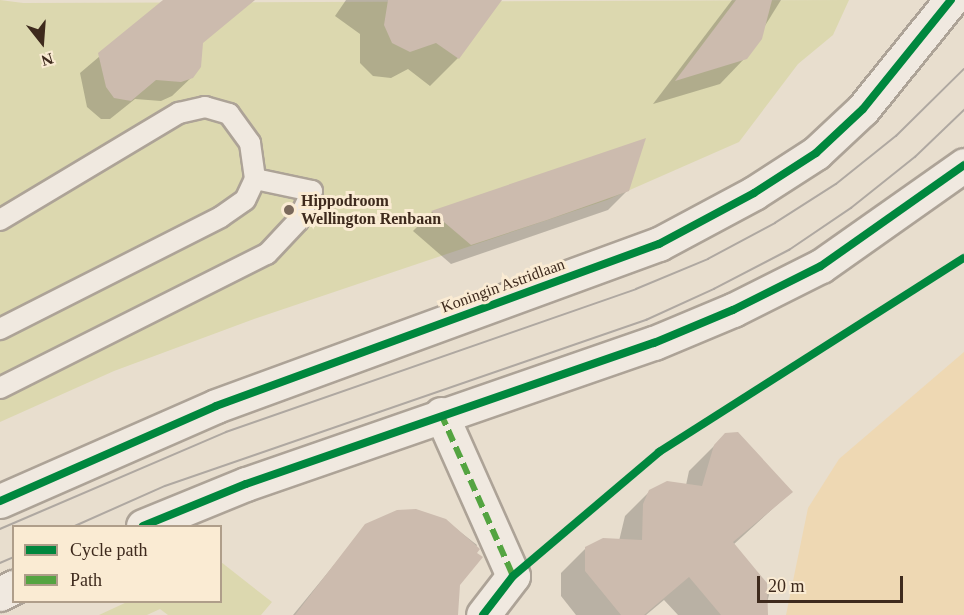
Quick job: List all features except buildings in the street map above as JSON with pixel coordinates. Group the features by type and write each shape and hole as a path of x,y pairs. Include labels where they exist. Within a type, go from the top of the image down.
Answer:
{"street":[{"name":"Koningin Astridlaan","path":"0,501 216,406 670,238 754,193 816,153 863,109 951,0"},
{"path":"145,525 246,484 441,414 654,343 734,310 821,266 964,165"},
{"path":"441,414 513,576 483,615"}],"lane":[{"path":"0,220 179,113 205,107 229,114 250,144 255,179 245,200 221,217 0,329"},
{"path":"0,388 267,254 298,221 312,191 255,179"}],"shaded area":[{"name":"Hippodroom Wellington Renbaan","path":"0,0 23,3 849,0 833,35 798,64 739,142 607,200 254,319 114,371 0,422"},
{"path":"222,563 272,602 261,615 168,615 160,609 147,615 99,615 125,603 222,603"}],"sand":[{"path":"964,352 964,615 786,615 808,508 839,459"}],"tram line":[{"path":"0,529 226,432 636,289 708,259 775,223 836,184 896,136 964,69"},
{"path":"77,525 165,486 646,320 714,289 789,250 851,208 915,157 964,110"},
{"path":"0,563 12,558"}],"marked path":[{"path":"441,414 513,576"}],"cycle path":[{"path":"0,501 216,406 659,244 754,193 816,153 863,109 951,0"},
{"path":"145,525 246,484 654,343 733,310 821,266 964,165"},
{"path":"483,615 513,576 659,452 964,258"}],"place":[{"name":"Hippodroom Wellington Renbaan","path":"289,210"}]}
